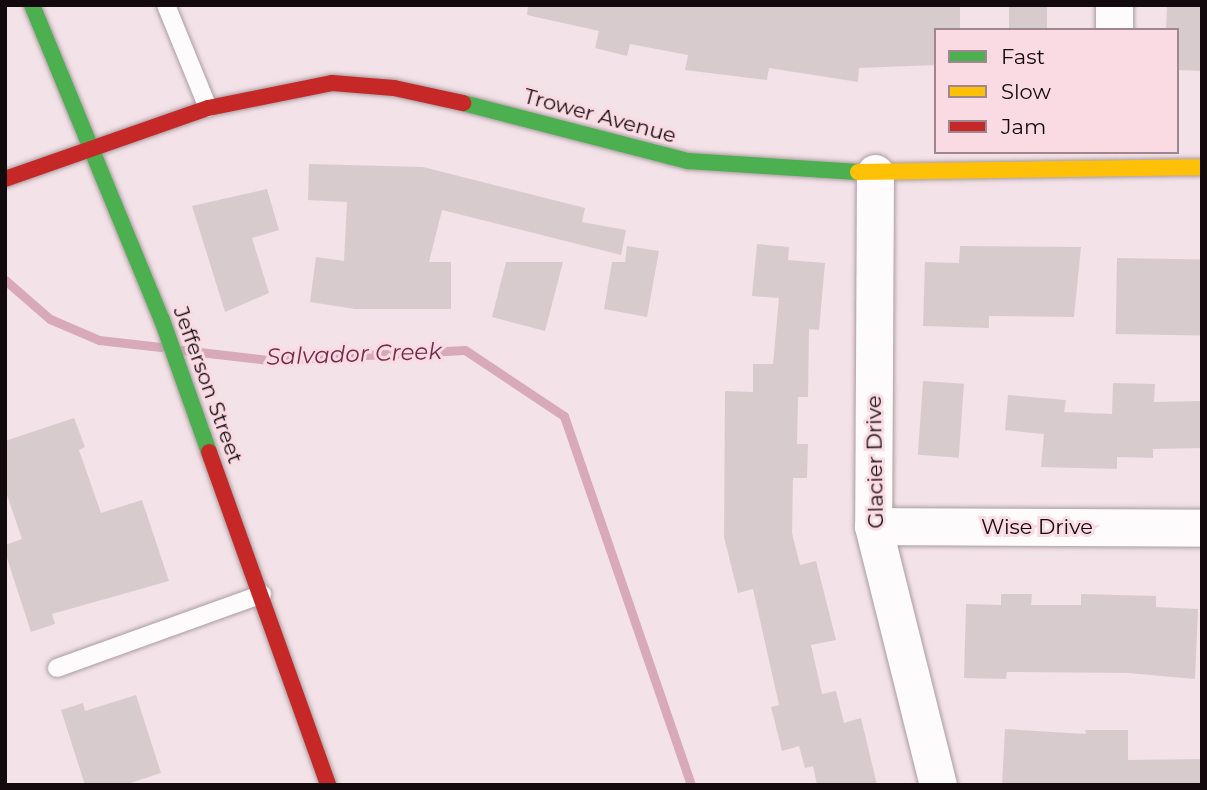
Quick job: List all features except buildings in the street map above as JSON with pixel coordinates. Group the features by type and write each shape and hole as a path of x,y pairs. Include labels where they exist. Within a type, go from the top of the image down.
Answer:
{"street":[{"name":"Jefferson Street","path":"32,5 93,146 162,320 328,785"},
{"path":"1114,5 1114,28"},
{"name":"Trower Avenue","path":"5,179 208,108 332,83 381,87 491,109 688,161 875,173 1113,160 1202,167"},
{"name":"Glacier Drive","path":"875,173 873,526 938,785"},
{"name":"Wise Drive","path":"873,526 1202,528"}],"lane":[{"path":"166,5 208,108"},
{"path":"57,668 262,594"}],"waterway":[{"name":"Salvador Creek","path":"5,280 50,319 99,340 161,347"},
{"name":"Salvador Creek","path":"182,350 269,360 465,350 564,416 691,785"}],"traffic: fast":[{"path":"32,5 162,320 209,452"},
{"path":"463,103 688,161 858,172"}],"traffic: slow":[{"path":"858,172 1202,167"}],"traffic: jam":[{"path":"5,179 208,108 332,83 394,88 463,103"},
{"path":"209,452 328,785"}]}
